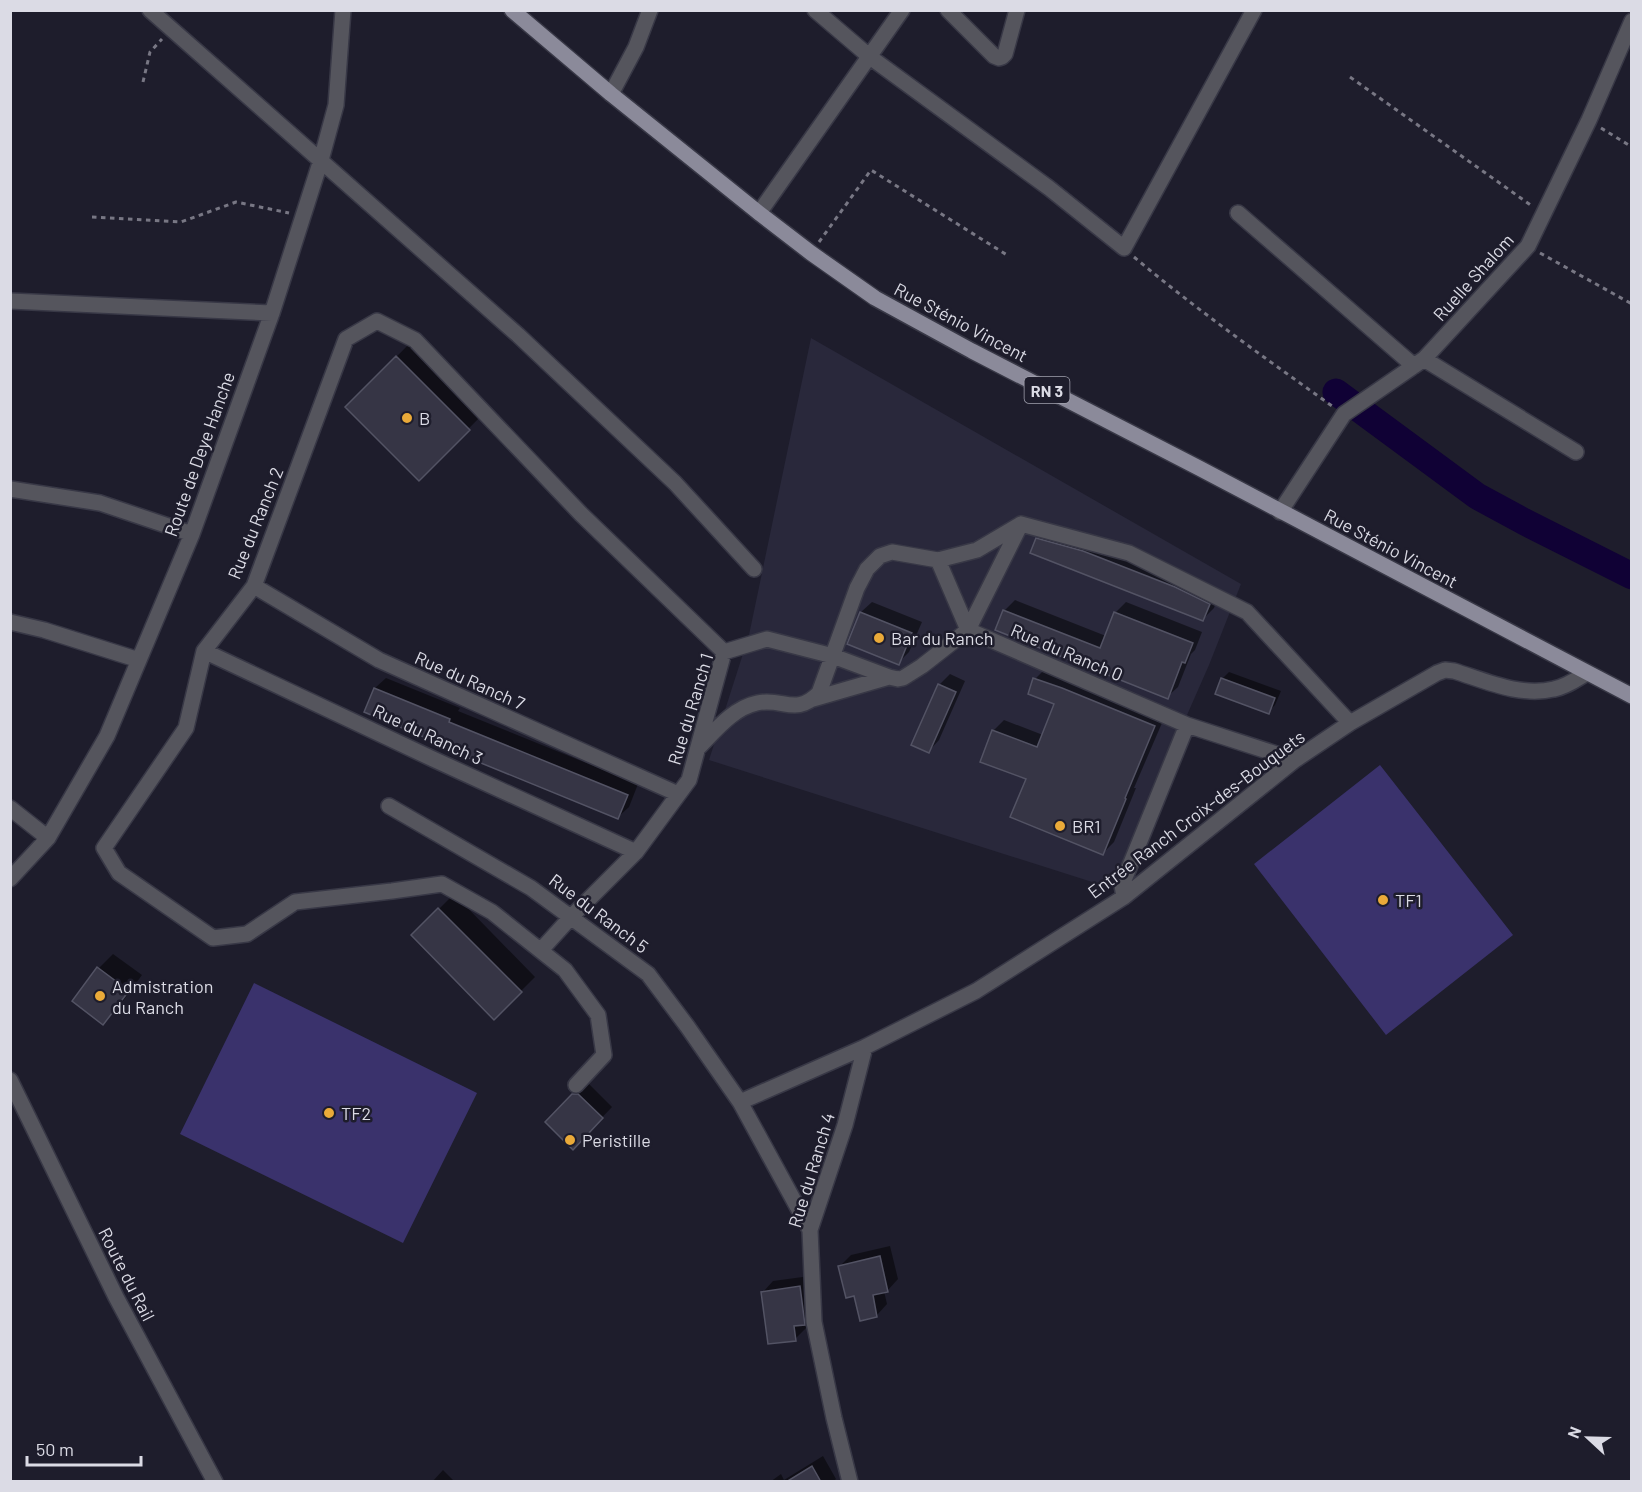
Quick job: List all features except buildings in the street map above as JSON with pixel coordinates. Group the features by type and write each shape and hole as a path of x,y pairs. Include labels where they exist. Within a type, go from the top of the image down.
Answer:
{"main road":[{"name":"Rue Sténio Vincent","path":"512,10 611,94 759,213 811,253 885,303 972,351 1632,696"}],"street":[{"path":"150,10 518,335 667,475 754,569"},
{"name":"Route de Deye Hanche","path":"10,879 48,838 107,736 192,534 272,314 321,160 336,105 343,10"},
{"path":"611,94 636,47 650,10"},
{"path":"815,10 870,57 1049,188 1124,248 1254,10"},
{"path":"759,213 902,10"},
{"path":"948,10 994,56 999,58 1005,54 1017,10"},
{"name":"Ruelle Shalom","path":"1280,512 1352,409 1419,363 1528,246 1589,120 1632,21"},
{"path":"1238,213 1419,363 1576,452"},
{"path":"10,301 272,314"},
{"name":"Rue du Ranch 2","path":"541,950 492,912 442,884 295,902 247,934 213,938 119,873 104,848 186,728 204,651 254,586 346,339 377,321 415,340 581,514 724,652"},
{"path":"10,489 100,503 192,534"},
{"path":"698,748 731,716 758,702 804,704 813,699 889,676 903,678 922,666 968,630 1021,524"},
{"path":"813,699 819,693 857,588 867,569 880,556 892,552 938,560 977,550 1021,524 1129,553 1247,612 1350,723"},
{"path":"938,560 968,630"},
{"name":"Rue du Ranch 7","path":"254,586 379,660 678,794"},
{"path":"10,622 44,630 139,660"},
{"name":"Rue du Ranch 0","path":"968,630 1187,725 1296,760"},
{"name":"Rue du Ranch 1","path":"541,950 636,852 689,780 724,652 767,639 833,656 889,676"},
{"name":"Rue du Ranch 3","path":"204,651 636,852"},
{"name":"Entrée Ranch Croix-des-Bouquets","path":"740,1102 866,1047 976,991 1124,897 1296,760 1350,723 1445,670 1511,689 1535,692 1569,684 1587,673"},
{"path":"1124,897 1122,885 1187,725"},
{"name":"Rue du Ranch 5","path":"389,806 531,888 648,974 740,1102 810,1230"},
{"path":"10,808 48,838"},
{"path":"541,950 565,970 598,1015 604,1055 576,1085"},
{"name":"Rue du Ranch 4","path":"850,1482 814,1322 810,1230 845,1125 866,1047"},
{"name":"Route du Rail","path":"10,1080 116,1297 215,1482"}],"path":[{"path":"143,82 150,52 171,29"},
{"path":"1350,77 1544,214"},
{"path":"1589,120 1632,147"},
{"path":"811,253 872,170 1007,255"},
{"path":"92,218 181,222 236,202 303,216"},
{"path":"1528,246 1632,304"},
{"path":"1124,248 1246,344 1352,409"}],"shaded area":[{"path":"811,338 1241,584 1209,665 1111,888 709,760 749,635"},
{"name":"TF1","path":"1380,765 1513,935 1386,1035 1254,864"},
{"name":"TF2","path":"254,983 477,1093 403,1243 180,1134"}],"waterway":[{"path":"1336,392 1477,496 1632,576"}],"place":[{"name":"B","path":"407,418"},
{"name":"Bar du Ranch","path":"879,638"},
{"name":"BR1","path":"1060,826"},
{"name":"TF1","path":"1383,900"},
{"name":"Admistration du Ranch","path":"100,996"},
{"name":"TF2","path":"329,1113"},
{"name":"Peristille","path":"570,1140"}]}
